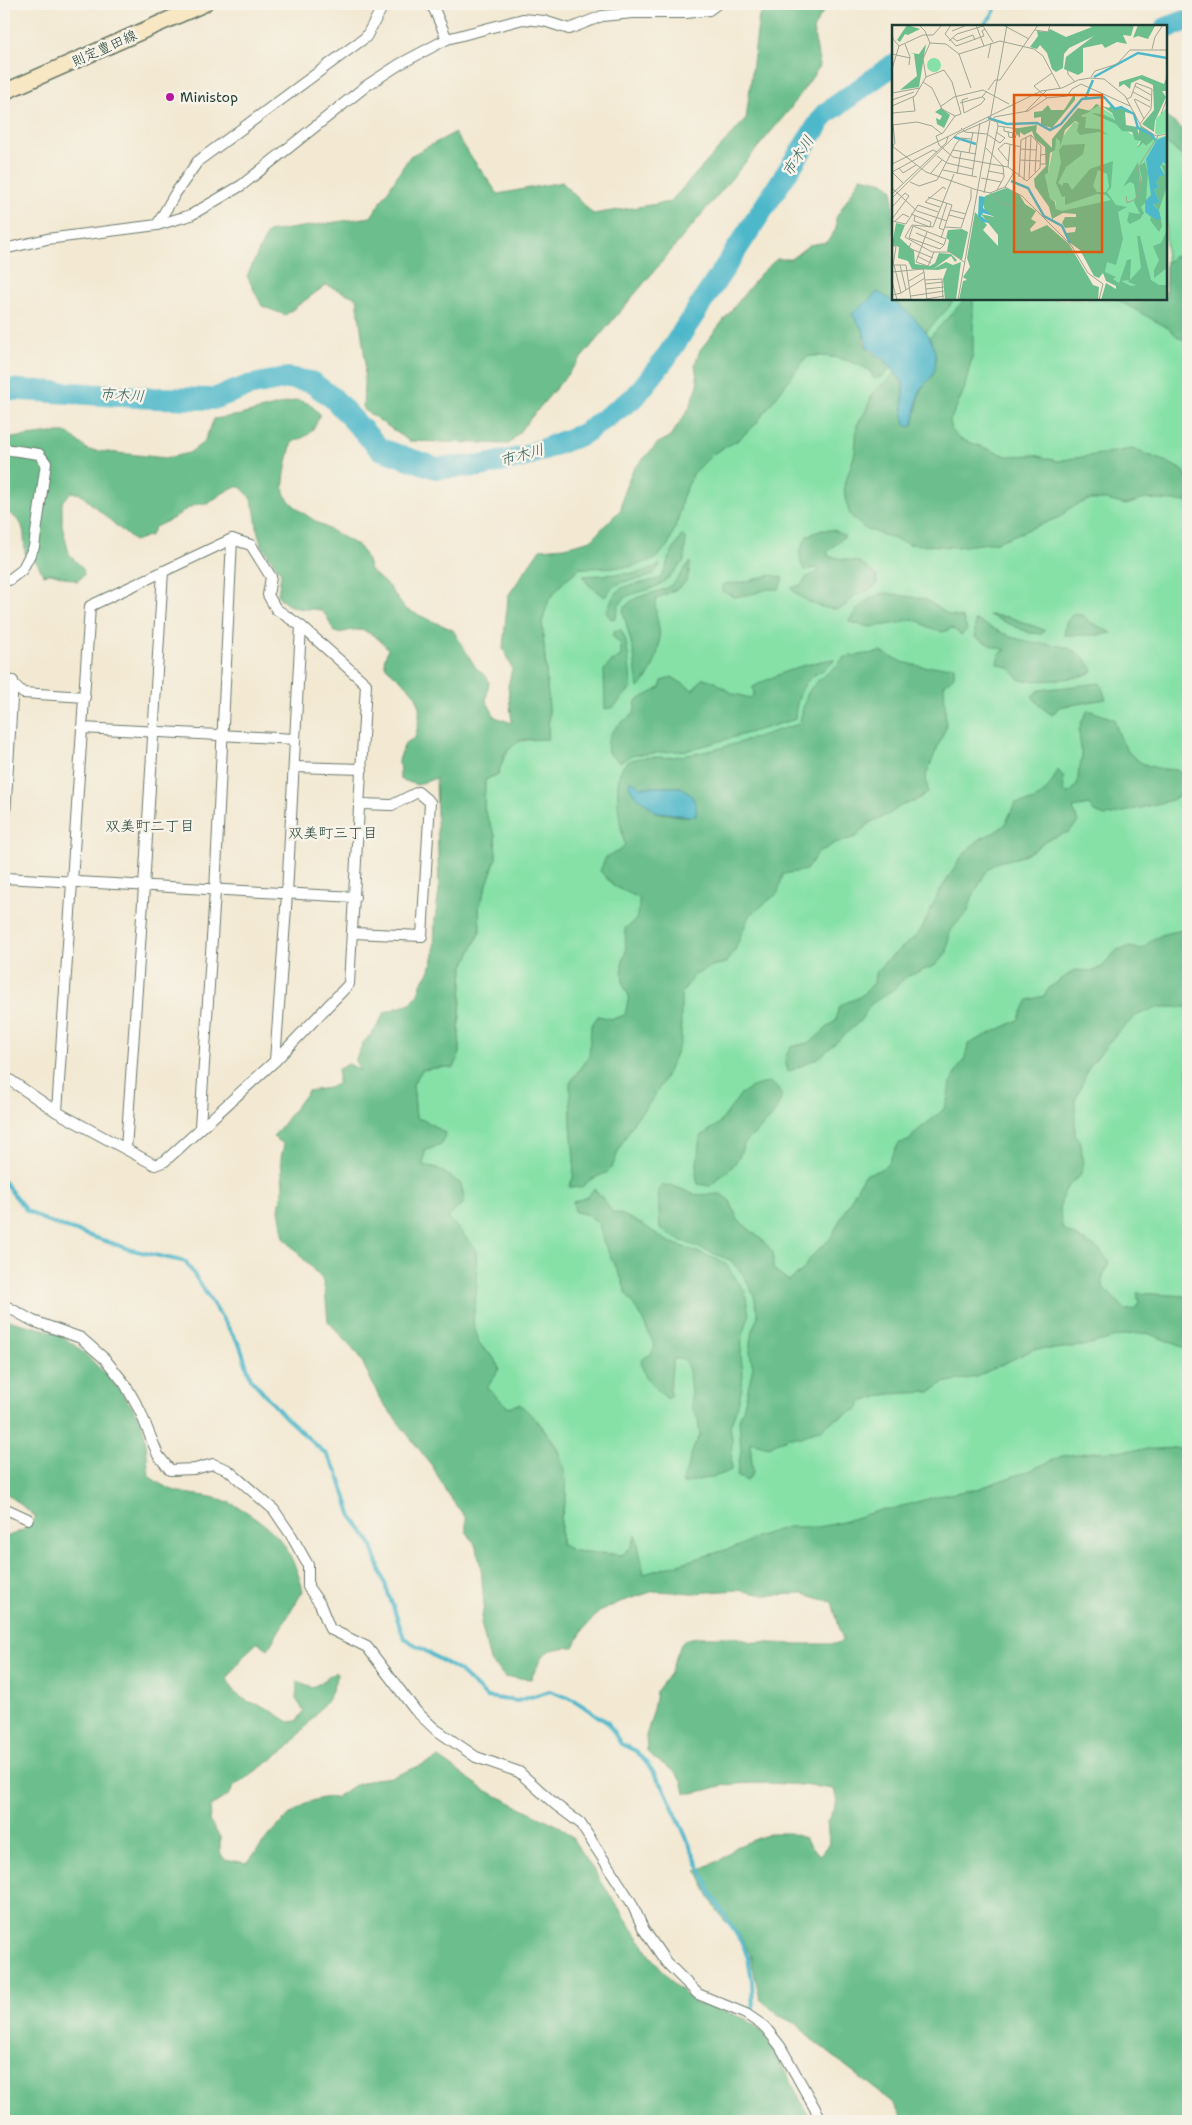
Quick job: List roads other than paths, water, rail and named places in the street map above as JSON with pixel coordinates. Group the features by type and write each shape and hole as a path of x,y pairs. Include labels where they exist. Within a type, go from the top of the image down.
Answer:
{"main road":[{"name":"則定豊田線","path":"4,92 204,4"}],"street":[{"path":"157,225 175,194 198,161 366,37 384,4"},
{"path":"429,4 434,9 447,39"},
{"path":"4,249 47,239 157,225 191,215 242,185 366,86 400,64 447,39 523,19 544,21 569,29 602,16 633,13 686,13 709,10 717,4"},
{"path":"4,449 39,454 46,463 34,546 22,570 8,580 4,579"},
{"path":"200,1127 216,890 232,540"},
{"path":"4,1076 57,1112 155,1165 165,1161 200,1127 275,1062 349,984 366,684 301,626 276,609 268,595 271,577 252,545 232,540 90,606 57,1112"},
{"path":"126,1149 163,571"},
{"path":"275,1062 287,894 301,626"},
{"path":"4,675 13,681 24,693 85,697"},
{"path":"4,834 13,681"},
{"path":"82,728 154,730 296,739"},
{"path":"294,767 362,769"},
{"path":"353,933 422,936 430,802 418,792 392,805 360,804"},
{"path":"4,878 355,897"},
{"path":"4,1304 34,1321 81,1338 105,1359 125,1384 140,1412 158,1455 170,1470 194,1469 213,1464 228,1470 274,1510 308,1565 308,1587 320,1604 330,1629 367,1646 415,1710 436,1729 476,1757 519,1772 556,1805 580,1823 631,1902 644,1930 666,1962 698,1994 746,2014 765,2027 780,2046 822,2121"},
{"path":"4,1508 28,1519"}],"water":[{"path":"878,292 900,306 920,324 933,346 936,359 934,372 920,390 911,427 905,425 903,415 903,383 888,363 867,347 863,330 852,314"},
{"path":"630,780 641,787 681,787 693,799 697,812 696,816 655,812 633,793 629,784"}],"waterway":[{"path":"984,25 993,14 997,4"},
{"name":"市木川","path":"1167,28 1188,20"},
{"name":"市木川","path":"4,389 154,398 213,399 248,386 288,378 311,382 333,398 380,449 436,468 481,466 523,457 583,434 635,397 665,359 825,114 892,66"},
{"path":"4,1182 26,1210 46,1221 132,1250 186,1262 240,1346 251,1379 284,1416 327,1455 338,1473 352,1517 370,1541 404,1638 459,1671 487,1697 517,1701 550,1691 574,1700 608,1723 621,1744 636,1751 664,1788 712,1895 743,1945 748,1958 752,1980 753,2014"}],"place":[{"name":"Ministop","path":"170,97"}],"district":[{"name":"双美町二丁目","path":"150,826"},
{"name":"双美町三丁目","path":"333,833"}]}
